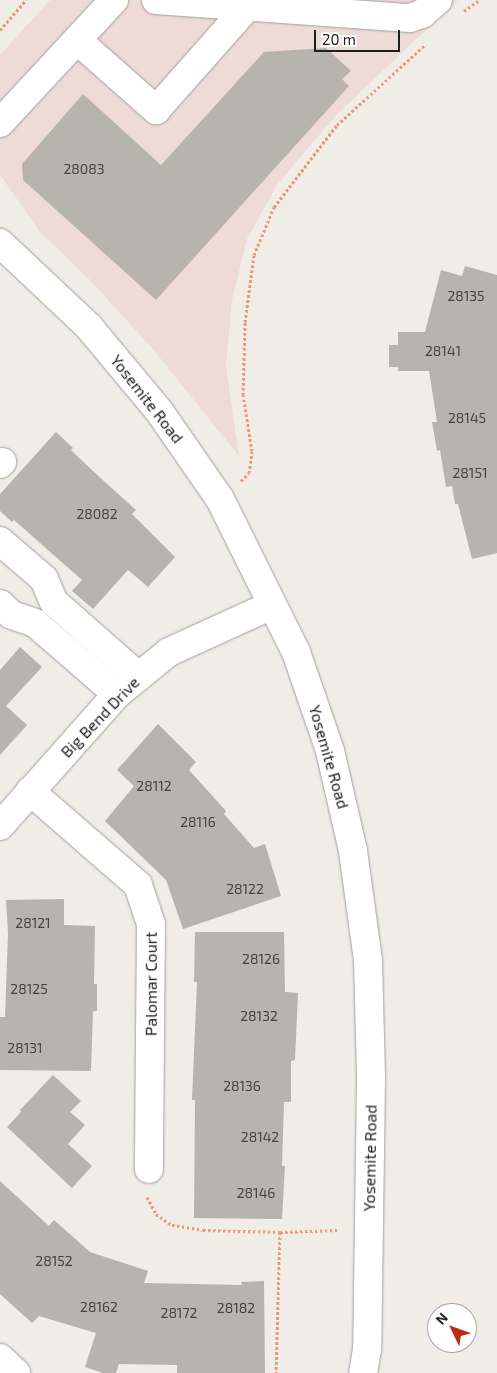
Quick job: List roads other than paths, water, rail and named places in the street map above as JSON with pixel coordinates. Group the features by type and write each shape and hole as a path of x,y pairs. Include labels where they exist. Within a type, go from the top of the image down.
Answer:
{"street":[{"path":"0,123 114,0"},
{"path":"156,0 409,18 449,7"},
{"path":"77,40 156,110 248,6"},
{"name":"Yosemite Road","path":"0,243 89,327 159,411 220,499 296,652 330,751 353,851 368,960 371,1080 367,1349 364,1373"},
{"path":"0,541 44,579 54,602 139,676"},
{"path":"35,623 54,602"},
{"path":"0,604 12,615 35,623 117,694"},
{"name":"Big Bend Drive","path":"0,826 117,694 139,676 169,652 272,605"},
{"name":"Palomar Court","path":"30,791 138,884 151,924 149,1169"},
{"path":"0,1358 16,1373"}]}
